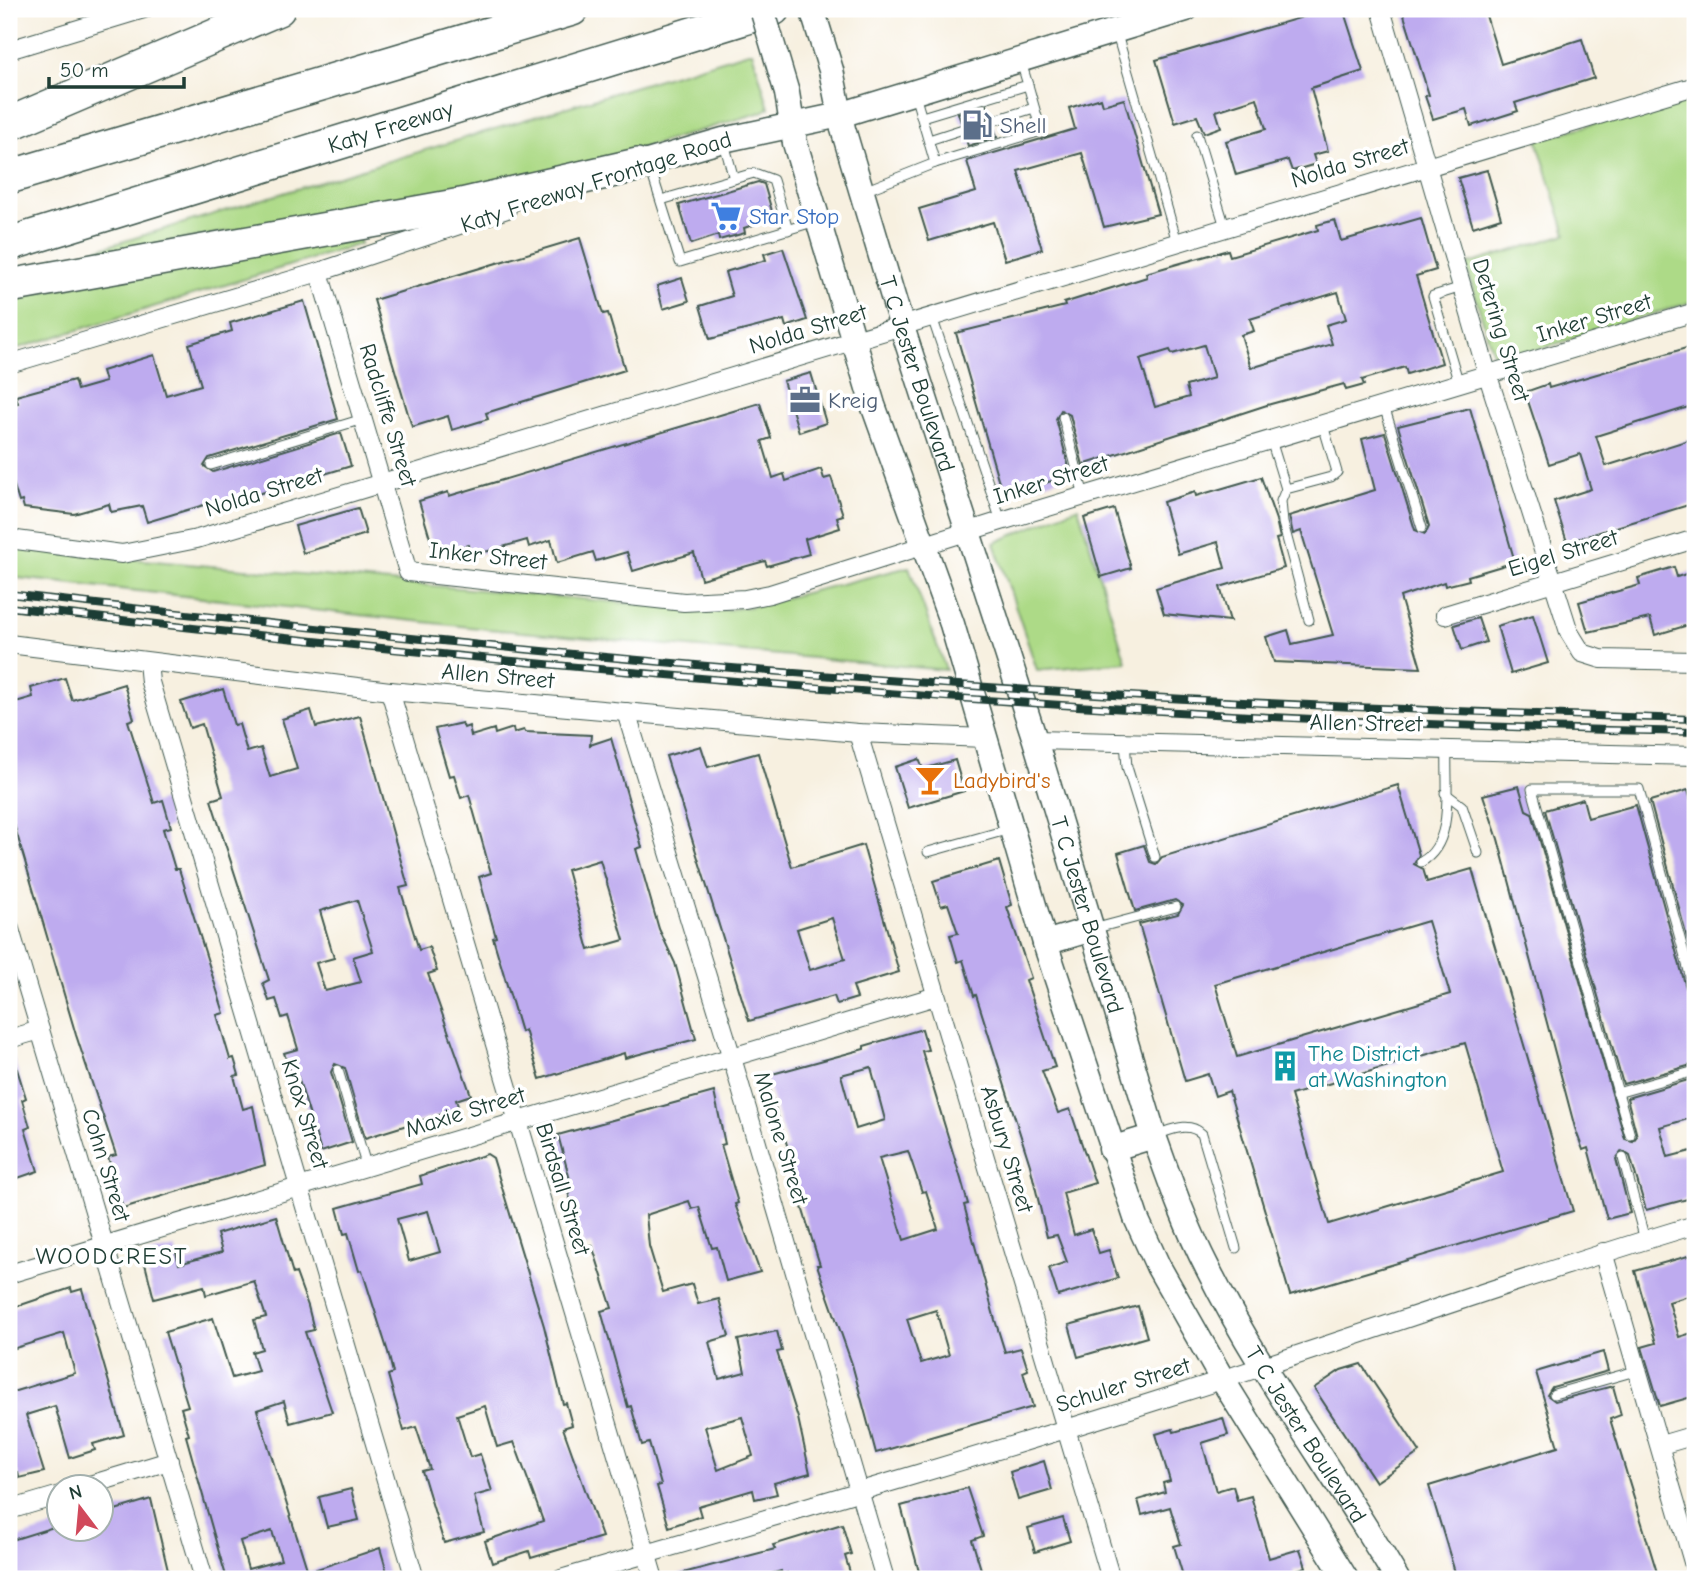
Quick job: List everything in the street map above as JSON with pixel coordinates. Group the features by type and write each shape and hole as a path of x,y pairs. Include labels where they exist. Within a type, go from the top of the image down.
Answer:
{"highway":[{"path":"9,124 278,9"},
{"path":"9,177 572,9"},
{"name":"Katy Freeway","path":"9,244 773,9"},
{"path":"9,286 461,205 643,164"}],"main road":[{"name":"T C Jester Boulevard","path":"762,9 787,93 791,127 873,405 952,624 1045,943 1136,1218 1158,1266 1222,1379 1346,1579"},
{"name":"T C Jester Boulevard","path":"812,9 902,327 1035,740 1154,1136 1208,1269 1262,1365 1362,1519 1397,1579"},
{"name":"Katy Freeway Frontage Road","path":"643,164 723,140 840,115 1186,9"},
{"path":"1045,943 1092,929"},
{"path":"1111,1149 1154,1136"}],"street":[{"path":"9,50 144,9"},
{"name":"Detering Street","path":"1381,9 1488,376 1569,632 1582,653 1601,659 1695,661"},
{"name":"Nolda Street","path":"9,539 122,554 159,548 902,327 1427,165 1695,86"},
{"name":"Katy Freeway Frontage Road","path":"9,364 319,272 643,164"},
{"name":"Radcliffe Street","path":"319,272 408,572"},
{"name":"Inker Street","path":"408,572 684,602 745,599 770,594 1002,520 1695,312"},
{"name":"Eigel Street","path":"1445,615 1695,539"},
{"name":"Allen Street","path":"9,644 390,691 858,733 985,738"},
{"name":"Knox Street","path":"148,662 150,682 415,1579"},
{"name":"Birdsall Street","path":"390,691 654,1579"},
{"name":"Malone Street","path":"625,712 732,1058 885,1579"},
{"name":"Asbury Street","path":"858,733 1111,1579"},
{"name":"Allen Street","path":"1035,740 1695,756"},
{"name":"Cohn Street","path":"9,926 204,1579"},
{"name":"Maxie Street","path":"9,1274 936,996"},
{"path":"9,1039 40,1030"},
{"name":"Schuler Street","path":"561,1579 861,1493 1222,1379 1603,1252 1695,1225"},
{"path":"1603,1252 1695,1569"},
{"path":"1661,1445 1695,1435"},
{"path":"116,1477 169,1461"},
{"path":"9,1510 46,1498"}],"lane":[{"path":"1116,29 1177,242"},
{"path":"863,192 935,163 1041,131 1020,58"},
{"path":"922,117 1028,85"},
{"path":"914,92 935,163"},
{"path":"992,121 1034,108"},
{"path":"929,140 963,130"},
{"path":"1198,135 1225,227"},
{"path":"723,140 734,179"},
{"path":"643,164 661,200 680,262 820,220"},
{"path":"661,200 754,173 773,180 788,230"},
{"path":"1459,384 1433,296 1462,287"},
{"path":"932,317 1002,520"},
{"path":"1384,406 1422,528"},
{"path":"1063,417 1084,496"},
{"path":"211,465 363,419"},
{"path":"1286,489 1331,477 1337,472 1322,425"},
{"path":"1271,440 1286,489 1280,510 1310,620"},
{"path":"1125,742 1127,767 1154,857"},
{"path":"1421,862 1432,857 1440,845 1447,750"},
{"path":"1630,1135 1532,789 1639,789 1695,993"},
{"path":"1445,793 1462,806 1468,817 1478,853"},
{"path":"928,852 1011,828"},
{"path":"1092,929 1176,907"},
{"path":"338,1070 367,1168"},
{"path":"1617,1093 1695,1071"},
{"path":"1154,1136 1186,1126 1196,1128 1202,1134 1236,1248"},
{"path":"1623,1158 1645,1240"},
{"path":"1554,1394 1639,1370"}],"green space":[{"path":"752,51 769,108 762,112 599,161 497,186 62,260"},
{"path":"1695,95 1695,301 1504,360 1493,354 1466,265 1566,234 1537,140"},
{"path":"357,231 360,244 9,351 9,298"},
{"path":"1078,507 1126,662 1037,670 994,543"},
{"path":"9,548 716,611 749,607 909,567 946,670 488,629 9,577"}],"building":[{"path":"1330,9 1343,9 1363,71 1311,88 1328,151 1313,155 1316,164 1292,171 1288,160 1236,175 1226,141 1266,129 1257,98 1216,111 1221,127 1204,133 1197,116 1175,123 1156,60"},
{"path":"1402,9 1484,9 1501,64 1582,39 1594,78 1515,103 1518,111 1471,126 1466,109 1433,119 1425,96 1429,95"},
{"path":"1101,98 1103,105 1124,99 1158,214 1104,227 1082,153 1018,171 1042,249 1005,260 993,222 929,241 919,209 976,192 967,161 1075,129 1069,108"},
{"name":"Shell","path":"987,105 990,114 985,122 994,128 997,137 968,146 965,136 970,128 961,122 958,113"},
{"path":"1487,170 1501,218 1473,227 1458,178"},
{"path":"758,182 764,184 774,218 744,228 745,233 719,240 718,235 691,244 679,205"},
{"path":"1421,218 1436,270 1416,276 1442,363 1407,374 1405,367 1362,380 1364,385 1346,390 1344,384 1267,405 1083,465 1070,415 1061,410 1056,419 1071,475 1003,496 956,333 1065,306 1064,303 1147,277 1146,273 1228,250 1230,256 1318,230 1317,225 1335,220 1341,241","holes":["1338,292 1346,319 1326,325 1332,344 1251,368 1241,335 1254,331 1250,319","1204,345 1214,378 1186,386 1189,397 1155,407 1140,359 1170,350 1172,354"]},
{"path":"580,238 603,314 608,313 625,370 486,413 488,419 452,430 448,416 412,427 374,300"},
{"path":"783,248 807,320 786,327 784,320 710,339 700,306 732,296 725,272 766,260 764,254"},
{"path":"682,278 689,301 663,309 657,286"},
{"path":"304,301 338,419 209,458 204,466 213,472 341,433 351,466 218,506 217,501 147,522 142,506 111,512 109,504 74,514 24,508 22,501 19,502 9,469 9,405 18,403 16,396 74,380 77,390 105,382 102,371 154,355 166,395 201,385 189,344 232,331 230,323"},
{"path":"1693,346 1695,405 1596,436 1606,466 1695,438 1695,503 1567,542 1554,501 1591,489 1580,454 1549,464 1525,392 1548,384 1549,388"},
{"path":"811,373 826,423 799,432 783,381"},
{"path":"760,403 771,438 762,441 773,478 784,474 786,481 821,469 824,479 831,477 843,515 837,517 840,528 805,539 809,554 767,566 765,561 701,579 694,553 633,571 627,552 596,561 593,552 557,563 551,540 529,547 527,540 471,556 468,545 435,555 419,501 448,492 449,496"},
{"path":"1470,408 1515,562 1468,576 1469,580 1445,586 1444,582 1400,597 1421,668 1274,662 1266,637 1288,630 1292,644 1333,635 1301,531 1293,534 1289,516 1375,490 1362,439 1385,433 1415,530 1425,534 1429,526 1398,426"},
{"path":"1261,477 1276,520 1280,538 1276,539 1284,568 1220,587 1230,621 1164,614 1156,588 1225,568 1218,542 1178,554 1163,502 1195,492 1196,496"},
{"path":"358,508 366,534 303,553 295,526"},
{"path":"1114,509 1131,568 1101,577 1084,518"},
{"path":"1674,567 1677,577 1695,571 1695,623 1655,635 1650,618 1588,632 1579,602 1640,585 1638,578"},
{"path":"1533,615 1548,663 1511,674 1497,626"},
{"path":"1478,618 1486,642 1462,650 1454,625"},
{"path":"65,678 72,700 124,684 134,719 128,721 154,803 163,800 171,827 163,829 175,869 179,869 224,1013 217,1015 230,1059 234,1058 239,1075 234,1076 243,1109 253,1106 265,1165 123,1208 108,1157 116,1155 76,1035 9,807 9,704 33,697 31,688"},
{"path":"223,689 234,725 239,724 247,752 261,748 270,777 297,769 282,719 311,710 316,727 360,716 408,886 400,888 419,950 429,947 437,971 428,974 471,1095 456,1100 459,1109 365,1138 345,1068 335,1064 331,1072 352,1142 321,1152 298,1077 293,1079 284,1053 298,1049 288,1016 282,1018 276,999 269,1001 263,983 269,980 211,800 223,796 202,724 190,728 181,702","holes":["357,900 373,951 353,957 361,982 325,991 316,963 334,958 320,911"]},
{"path":"462,723 464,728 469,726 471,736 494,729 495,734 513,728 514,733 524,730 591,735 590,745 611,738 642,847 636,849 659,929 675,963 696,1039 625,1058 624,1053 540,1079 525,1030 521,1032 493,938 496,937 479,877 491,873 469,795 461,798 454,775 449,776 435,729","holes":["600,860 624,940 589,950 567,870"]},
{"path":"701,746 708,767 758,753 792,867 863,845 899,972 853,986 857,998 837,1004 834,996 749,1021 666,756","holes":["832,918 845,959 810,970 797,929"]},
{"name":"Ladybird's","path":"919,759 923,769 955,760 964,791 908,808 895,767"},
{"name":"The District at Washington","path":"1398,785 1419,855 1414,864 1423,869 1427,882 1472,869 1573,1211 1290,1295 1229,1091 1215,1096 1208,1074 1185,1081 1139,924 1178,914 1183,905 1175,900 1135,911 1118,853 1144,845 1150,862 1156,864 1162,857","holes":["1428,921 1450,994 1237,1057 1215,984","1465,1043 1503,1172 1329,1224 1291,1095"]},
{"path":"1519,786 1526,810 1532,813 1625,1139 1633,1141 1637,1136 1627,1098 1695,1078 1695,1117 1660,1127 1668,1157 1695,1150 1695,1197 1646,1210 1630,1156 1622,1151 1616,1159 1630,1213 1607,1219 1588,1148 1583,1150 1575,1128 1498,839 1483,795"},
{"path":"1688,790 1695,815 1695,967 1650,801"},
{"path":"1583,799 1588,818 1636,805 1688,995 1695,1000 1695,1004 1690,1005 1695,1025 1695,1064 1623,1084 1545,810"},
{"path":"999,861 1012,905 1007,907 1031,978 1026,980 1055,1067 1042,1071 1058,1113 1070,1109 1095,1183 1063,1193 1074,1235 1091,1229 1099,1253 1109,1250 1118,1278 1058,1296 1049,1268 1067,1262 1057,1235 1047,1237 1030,1165 976,995 974,996 963,960 958,962 950,935 958,933 948,904 941,906 933,881"},
{"path":"922,1029 928,1050 922,1051 968,1204 964,1205 995,1320 1005,1352 1021,1348 1028,1370 1023,1372 1033,1407 876,1453 852,1364 817,1265 820,1265 784,1149 788,1148 765,1076 864,1049 864,1046","holes":["871,1067 885,1120 856,1129 841,1075","908,1151 922,1192 926,1191 938,1229 904,1240 879,1158","936,1310 949,1355 921,1363 907,1319"]},
{"path":"9,1053 12,1053 26,1098 22,1100 30,1127 25,1129 38,1171 15,1179 9,1159"},
{"path":"714,1092 725,1144 721,1145 738,1203 735,1204 760,1272 726,1281 717,1247 712,1248 699,1207 692,1209 689,1201 646,1215 649,1246 663,1292 692,1284 698,1304 719,1299 729,1336 709,1342 719,1379 745,1372 738,1340 777,1331 782,1351 777,1352 798,1418 810,1473 774,1483 777,1494 755,1499 753,1490 698,1506 701,1516 669,1527 657,1486 661,1485 649,1443 642,1445 631,1406 628,1407 601,1311 612,1308 592,1245 584,1247 568,1192 573,1191 558,1135","holes":["742,1417 753,1456 718,1470 705,1427"]},
{"path":"487,1154 493,1158 544,1326 563,1404 566,1403 572,1425 563,1428 602,1537 531,1558 529,1551 492,1563 485,1541 543,1521 514,1442 497,1447 485,1406 457,1415 470,1457 480,1454 492,1491 474,1496 484,1532 444,1543 422,1471 430,1469 416,1427 404,1431 388,1375 393,1373 388,1352 362,1270 359,1271 348,1233 344,1234 337,1208 422,1184 420,1176","holes":["428,1211 440,1252 409,1261 397,1219"]},
{"path":"276,1216 293,1274 296,1273 308,1306 314,1330 305,1332 332,1412 290,1423 284,1401 257,1410 308,1572 380,1548 389,1579 227,1579 186,1436 189,1435 181,1408 188,1406 165,1332 213,1318 232,1378 258,1371 252,1352 262,1349 254,1320 266,1317 254,1281 206,1295 204,1286 154,1299 143,1256 175,1248 179,1264 222,1252 217,1234","holes":["272,1531 281,1560 248,1569 240,1541"]},
{"path":"1695,1254 1695,1294 1669,1302 1679,1337 1695,1332 1695,1396 1660,1406 1642,1347 1656,1343 1635,1271"},
{"path":"71,1288 72,1292 82,1289 124,1435 93,1444 95,1450 70,1458 55,1406 26,1415 44,1472 19,1478 18,1472 9,1474 9,1393 75,1373 64,1333 9,1350 9,1309"},
{"path":"1138,1306 1147,1337 1078,1357 1069,1325"},
{"path":"1603,1352 1608,1371 1552,1387 1547,1395 1555,1401 1613,1386 1621,1415 1610,1419 1659,1579 1457,1579 1429,1486 1558,1447 1536,1372"},
{"path":"1361,1364 1420,1452 1376,1482 1314,1388 1341,1370"},
{"path":"1223,1418 1228,1435 1202,1443 1216,1491 1233,1486 1237,1500 1251,1496 1269,1558 1300,1549 1306,1567 1293,1571 1295,1579 1184,1579 1174,1546 1181,1544 1170,1507 1142,1515 1138,1500 1165,1492 1163,1483 1170,1481 1156,1434 1173,1429 1174,1432"},
{"path":"1044,1461 1052,1490 1018,1500 1010,1472"},
{"path":"967,1488 983,1536 972,1540 984,1579 921,1579 901,1506"},
{"path":"351,1489 359,1520 327,1527 319,1497"},
{"path":"151,1499 170,1579 9,1579 9,1541 46,1529 46,1542 116,1542 116,1510"},
{"path":"1063,1518 1070,1541 1035,1552 1028,1528"},
{"path":"842,1524 851,1554 845,1556 852,1579 789,1579 787,1573 782,1575 781,1571 754,1579 679,1579 679,1574 775,1549 773,1545"}],"railway":[{"path":"9,594 491,646 852,678 1244,702 1695,719"},
{"path":"9,607 429,653 850,690 1273,717 1695,732"}],"place":[{"name":"Shell","path":"977,125"},
{"name":"Star Stop","path":"726,216"},
{"name":"Kreig","path":"805,400"},
{"name":"Ladybird's","path":"930,780"},
{"name":"The District at Washington","path":"1285,1066"}],"district":[{"name":"WOODCREST","path":"112,1256"}]}
